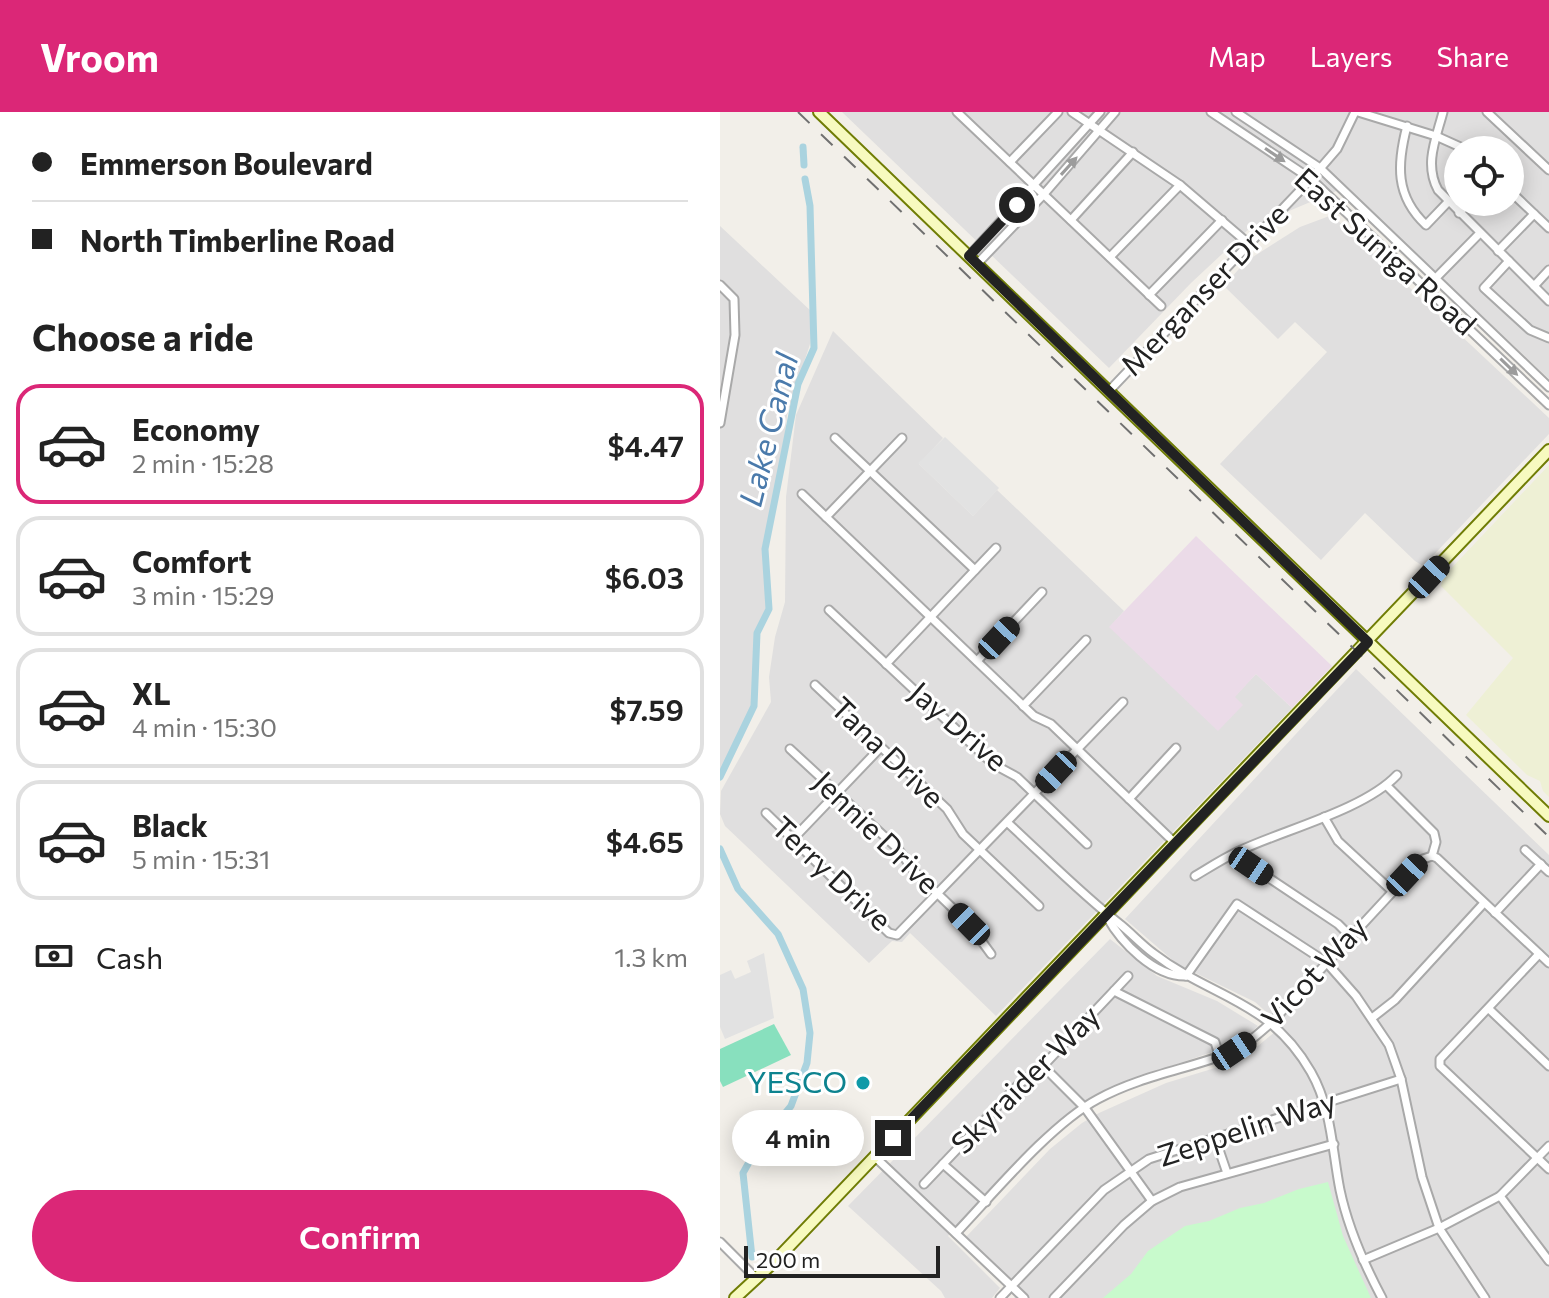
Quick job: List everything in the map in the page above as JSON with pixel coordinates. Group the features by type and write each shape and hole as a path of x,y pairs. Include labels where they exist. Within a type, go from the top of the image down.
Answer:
{"main road":[{"path":"819,112 1549,816"},
{"path":"735,1298 875,1157 1549,450"}],"street":[{"path":"957,112 1161,306"},
{"path":"966,121 975,112"},
{"path":"1010,162 1058,112"},
{"path":"1072,112 1180,185 1249,244"},
{"path":"973,260 1100,112"},
{"path":"973,260 1044,194 1115,112"},
{"name":"East Suniga Road","path":"1211,112 1311,179 1549,405"},
{"name":"East Suniga Road","path":"1236,112 1320,168 1549,387"},
{"path":"1356,112 1444,140"},
{"name":"Merganser Drive","path":"1109,391 1311,179 1346,134 1356,112"},
{"path":"1443,112 1431,154 1432,178 1444,196"},
{"path":"1487,112 1549,170"},
{"path":"1407,126 1399,171 1411,206 1426,225 1444,206"},
{"path":"1071,220 1133,152"},
{"path":"1110,257 1180,185"},
{"path":"1524,204 1549,228"},
{"path":"1498,251 1534,214"},
{"path":"1462,216 1549,301"},
{"path":"1149,295 1222,220"},
{"path":"1426,288 1480,233"},
{"path":"1509,261 1484,288 1530,330 1549,338"},
{"path":"1534,286 1549,270"},
{"path":"720,285 734,299 735,335 720,423"},
{"path":"720,370 729,373"},
{"path":"835,438 975,570"},
{"path":"826,517 902,438"},
{"path":"802,494 1023,706 1034,716 1051,724 1175,843"},
{"path":"886,664 996,548"},
{"path":"977,661 1042,592"},
{"name":"Jay Drive","path":"829,610 993,764 1017,777 1087,844"},
{"path":"1023,706 1086,640"},
{"name":"Tana Drive","path":"815,685 947,809 956,824 981,851"},
{"path":"939,894 1123,702"},
{"path":"793,839 881,747"},
{"path":"1129,799 1176,748"},
{"name":"Jennie Drive","path":"790,749 898,849 914,871 969,924 991,954"},
{"path":"1195,876 1240,851 1324,817 1387,786 1397,775"},
{"path":"1387,786 1434,833 1436,842 1432,856 1549,963"},
{"name":"Terry Drive","path":"766,813 889,933 897,935 939,894"},
{"path":"1324,817 1338,841 1392,891"},
{"path":"1008,823 1106,915 1117,934 1144,958 1174,976 1186,976 1245,1004 1271,1023 1297,1050 1325,1104 1340,1191 1363,1260 1382,1298"},
{"path":"1525,850 1549,872"},
{"path":"981,851 1039,906"},
{"path":"1240,851 1251,866 1338,924 1350,936"},
{"name":"Vicot Way","path":"956,1233 1064,1124 1097,1099 1137,1082 1234,1051 1271,1023 1392,891 1423,859 1432,856"},
{"path":"1495,913 1541,864"},
{"path":"1372,1018 1395,1000 1484,903"},
{"path":"1186,976 1237,904 1326,962 1372,1018 1389,1045 1401,1079 1422,1177 1439,1228 1485,1298"},
{"path":"1549,947 1440,1059 1440,1066 1549,1169"},
{"name":"Skyraider Way","path":"924,1184 1128,976"},
{"path":"1114,991 1215,1042 1219,1055"},
{"path":"1489,1009 1549,1066"},
{"path":"1043,1066 1085,1108 1152,1201"},
{"name":"Zeppelin Way","path":"1000,1298 1104,1190 1149,1159 1401,1079"},
{"path":"1215,1138 1227,1173"},
{"path":"1054,1298 1124,1225 1152,1201 1180,1187 1334,1144"},
{"path":"1363,1260 1439,1228 1500,1196 1549,1146"},
{"path":"875,1157 1024,1298"},
{"path":"943,1164 986,1202"},
{"path":"1500,1196 1549,1261"},
{"path":"720,1242 757,1279"}],"shaded area":[{"path":"842,112 1549,112 1549,379 1346,187 1251,227 1191,283 1109,368"},
{"path":"1332,215 1549,418 1549,434 1423,566 1365,513 1321,560 1220,464 1327,352 1295,322 1278,339 1224,286 1245,262 1300,227"},
{"path":"720,226 812,312 810,344 787,415 782,467 765,549 769,609 757,634 754,706 720,778"},
{"path":"833,331 943,438 919,464 973,516 997,490 1124,611 1110,627 1242,705 1234,697 1256,674 1292,708 996,1016 910,933 902,942 892,941 869,963 725,826 720,814 721,791 771,702 769,677 775,637 785,602 786,497 796,415"},
{"path":"945,437 999,488 973,516 918,463"},
{"path":"1196,536 1332,666 1292,708 1256,674 1235,697 1243,705 1218,731 1109,627"},
{"path":"1356,669 1549,855 1549,1298 1014,1298 1021,1289 965,1238 1050,1149 1099,1113 1166,1083 1241,1060 1282,1026 1255,1002 1177,964 1125,919"},
{"path":"1110,939 1157,976 1217,1001 1258,1026 1241,1042 1160,1070 1092,1099 1053,1127 948,1236 1000,1288 992,1298 945,1298 848,1206"},
{"path":"764,953 774,1018 725,1039 720,1027 720,975 731,970 735,979 751,972 747,961"}],"green space":[{"path":"1549,465 1549,797 1540,781 1527,775 1466,715 1513,658 1441,586 1443,577"},
{"path":"774,1024 791,1055 723,1087 720,1081 720,1049"},
{"path":"1328,1182 1343,1236 1371,1298 1103,1298 1131,1274 1148,1251 1185,1226"}],"waterway":[{"name":"Lake Canal","path":"803,147 804,165"},
{"name":"Lake Canal","path":"720,777 754,706 757,633 769,609 765,549 798,384 814,348 810,206 805,179"},
{"name":"Lake Canal","path":"720,849 738,889 778,934 803,989 810,1033 807,1063 791,1106 758,1146 743,1173 752,1257"}],"railway":[{"path":"798,112 1549,837"}],"place":[{"name":"YESCO","path":"863,1083"}],"route":[{"path":"893,1138 1368,642 969,256 1017,205"}]}
